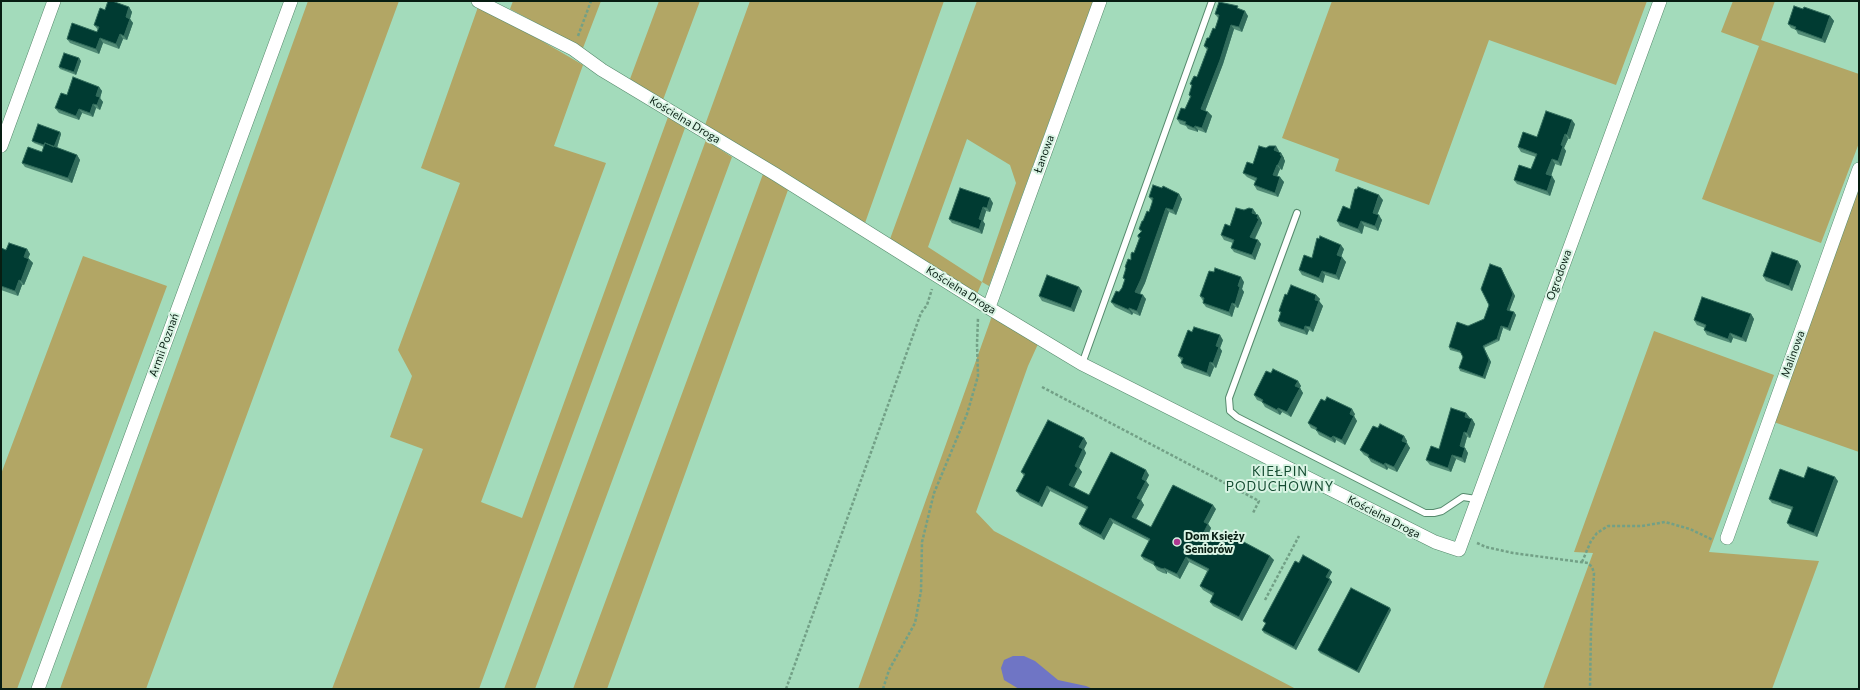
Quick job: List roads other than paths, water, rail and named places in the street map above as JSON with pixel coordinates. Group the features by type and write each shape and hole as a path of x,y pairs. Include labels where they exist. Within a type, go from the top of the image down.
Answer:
{"street":[{"path":"1,146 54,1"},
{"name":"Armii Poznań","path":"38,689 291,1"},
{"name":"Kościelna Droga","path":"478,1 573,49 602,70 775,174 984,305 1082,364 1435,542 1459,550"},
{"name":"Łanowa","path":"984,305 1100,1"},
{"name":"Ogrodowa","path":"1459,550 1476,499 1660,1"},
{"name":"Malinowa","path":"1727,538 1859,169"}],"lane":[{"path":"1082,364 1212,1"},
{"path":"1297,213 1229,398 1230,411 1237,417 1425,513 1442,511 1463,497 1476,499"}],"water":[{"path":"1013,656 1024,656 1035,661 1058,680 1093,689 1019,689 1004,680 1001,668 1004,660"}],"place":[{"name":"Dom Księży Seniorów","path":"1177,542"}],"district":[{"name":"KIEŁPIN PODUCHOWNY","path":"1280,480"}]}
